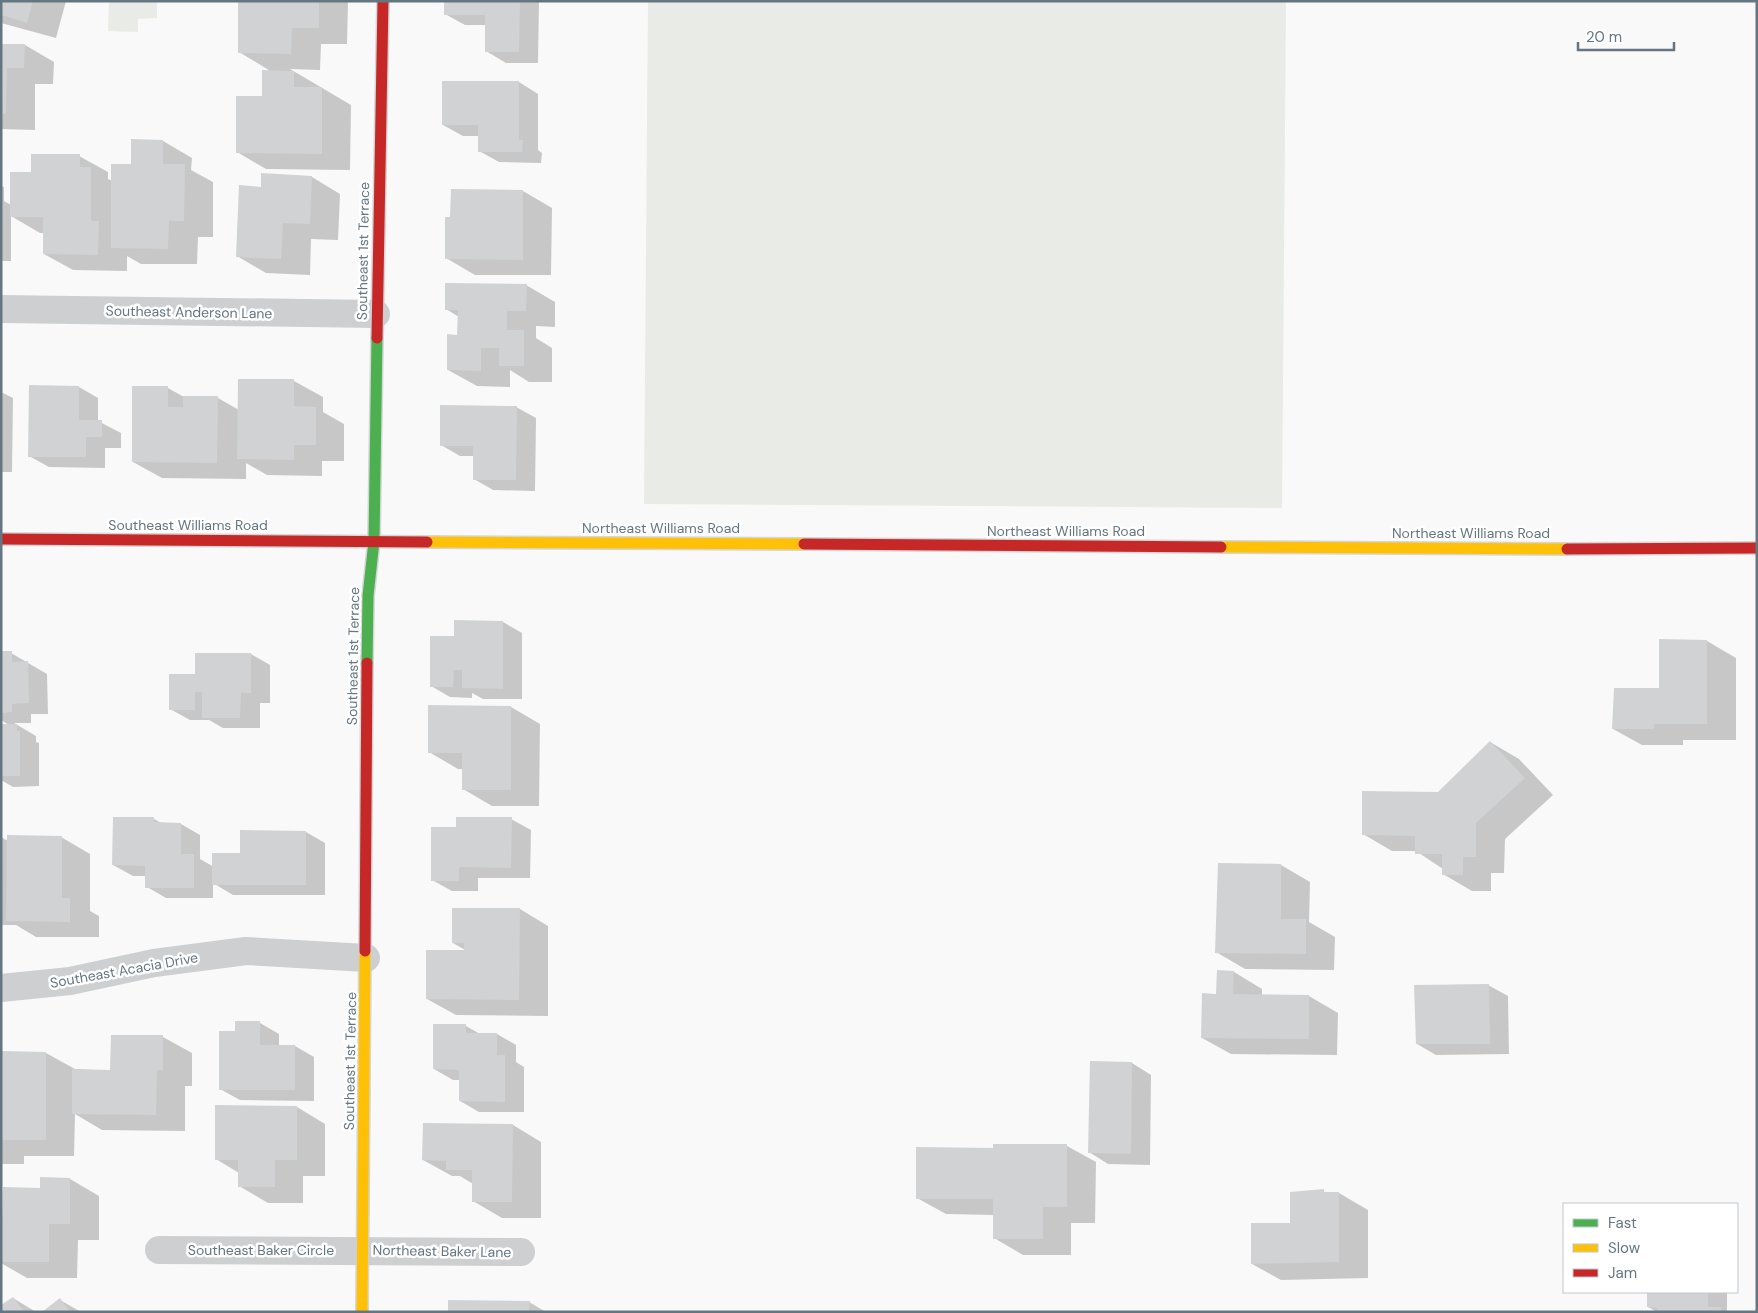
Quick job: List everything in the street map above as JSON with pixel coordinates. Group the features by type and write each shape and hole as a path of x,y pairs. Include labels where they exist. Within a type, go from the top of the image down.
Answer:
{"street":[{"name":"Southeast 1st Terrace","path":"362,1312 368,596 374,541 376,314 383,1"},
{"name":"Southeast Anderson Lane","path":"1,309 376,314"},
{"name":"Southeast Williams Road","path":"1,539 374,541"},
{"name":"Northeast Williams Road","path":"374,541 1500,549 1757,548"},
{"name":"Southeast Acacia Drive","path":"1,988 70,981 154,963 246,951 366,958"},
{"name":"Southeast Baker Circle","path":"159,1250 363,1250"},
{"name":"Northeast Baker Lane","path":"363,1250 521,1252"}],"shaded area":[{"path":"109,1 157,1 157,18 138,19 138,32 108,31"},
{"path":"648,1 1286,1 1282,508 644,504"}],"building":[{"path":"1,1 33,1 27,23 1,15"},
{"path":"238,1 319,1 319,28 292,28 291,54 238,53"},
{"path":"444,1 520,1 519,52 485,52 485,15 444,15"},
{"path":"1,44 25,44 24,68 7,68 6,114 1,114"},
{"path":"262,70 294,71 294,87 322,87 322,154 236,153 236,96 262,96"},
{"path":"442,81 519,81 519,140 523,140 522,152 478,152 478,125 442,125"},
{"path":"131,139 163,140 163,164 185,164 184,221 169,221 168,249 111,248 111,164 131,164"},
{"path":"31,154 80,154 80,167 91,167 91,221 99,221 98,255 43,254 43,217 10,217 10,172 31,172"},
{"path":"261,173 312,176 310,224 283,223 281,259 236,257 239,185 261,187"},
{"path":"451,189 523,190 523,260 445,259 445,217 450,217"},
{"path":"445,283 527,284 526,311 507,311 507,330 524,330 524,366 499,366 499,348 481,348 481,371 447,370 447,334 457,335 458,310 445,310"},
{"path":"238,379 294,379 294,406 316,407 316,445 294,445 294,460 237,459"},
{"path":"29,385 79,386 79,420 102,420 102,437 86,437 86,457 28,457"},
{"path":"132,386 168,386 168,407 183,407 183,396 218,396 217,463 132,462"},
{"path":"440,405 517,406 516,480 473,480 473,446 440,446"},
{"path":"454,620 503,621 503,689 462,688 462,670 454,670 453,687 430,687 430,636 454,636"},
{"path":"1659,639 1707,640 1707,724 1654,724 1654,729 1612,729 1614,688 1659,688"},
{"path":"1,651 12,651 12,662 28,661 29,703 12,704 12,712 1,713"},
{"path":"195,653 251,653 251,693 241,693 240,718 202,718 202,692 195,692 195,710 169,710 169,674 195,674"},
{"path":"428,705 511,706 511,790 462,790 462,753 428,753"},
{"path":"1,724 17,724 17,731 20,731 20,776 1,776"},
{"path":"1490,741 1525,778 1476,823 1476,857 1463,857 1463,875 1442,875 1442,854 1415,854 1415,836 1362,835 1362,791 1438,792"},
{"path":"113,817 154,817 154,822 181,823 181,854 194,854 194,888 145,888 145,866 112,865"},
{"path":"456,817 512,817 511,868 459,867 459,881 431,881 431,827 456,827"},
{"path":"240,830 306,831 306,885 212,885 212,853 240,853"},
{"path":"7,835 62,836 62,898 70,898 70,922 6,921"},
{"path":"1218,863 1281,864 1281,919 1306,919 1306,954 1215,953"},
{"path":"452,908 520,908 519,1000 426,999 426,950 464,950 464,943 452,943"},
{"path":"1217,970 1234,971 1233,994 1309,995 1309,1039 1201,1038 1202,993 1216,994"},
{"path":"1489,984 1490,1044 1416,1044 1414,985"},
{"path":"235,1021 260,1021 260,1045 295,1045 295,1090 219,1090 219,1031 235,1031"},
{"path":"433,1024 466,1024 466,1033 497,1033 497,1055 505,1055 505,1102 459,1101 459,1070 433,1069"},
{"path":"111,1035 163,1035 163,1070 157,1070 156,1115 72,1114 72,1069 110,1070"},
{"path":"1,1051 46,1052 46,1140 1,1140"},
{"path":"1090,1061 1132,1062 1131,1154 1088,1153"},
{"path":"215,1105 297,1106 297,1160 275,1160 275,1187 238,1187 238,1160 215,1160"},
{"path":"423,1123 513,1124 512,1202 472,1202 472,1170 446,1170 446,1161 422,1160"},
{"path":"993,1144 1067,1144 1067,1207 1043,1207 1043,1239 993,1239 993,1199 916,1199 916,1147 993,1148"},
{"path":"40,1177 70,1178 70,1224 49,1224 49,1262 1,1262 3,1187 40,1188"},
{"path":"1324,1189 1324,1192 1339,1192 1339,1262 1251,1264 1251,1223 1290,1223 1290,1192"},
{"path":"1647,1293 1708,1293 1708,1307 1721,1307 1721,1312 1657,1312 1657,1308 1647,1307"},
{"path":"13,1297 24,1312 1,1312 1,1305"},
{"path":"60,1298 70,1312 42,1312"},
{"path":"448,1300 530,1301 529,1312 448,1312"}],"traffic: fast":[{"path":"367,663 368,596 374,541 377,338"}],"traffic: slow":[{"path":"427,542 804,544"},
{"path":"1221,547 1567,549"},
{"path":"362,1312 365,951"}],"traffic: jam":[{"path":"377,338 383,1"},
{"path":"1,539 427,542"},
{"path":"804,544 1221,547"},
{"path":"1567,549 1757,548"},
{"path":"365,951 367,663"}]}
